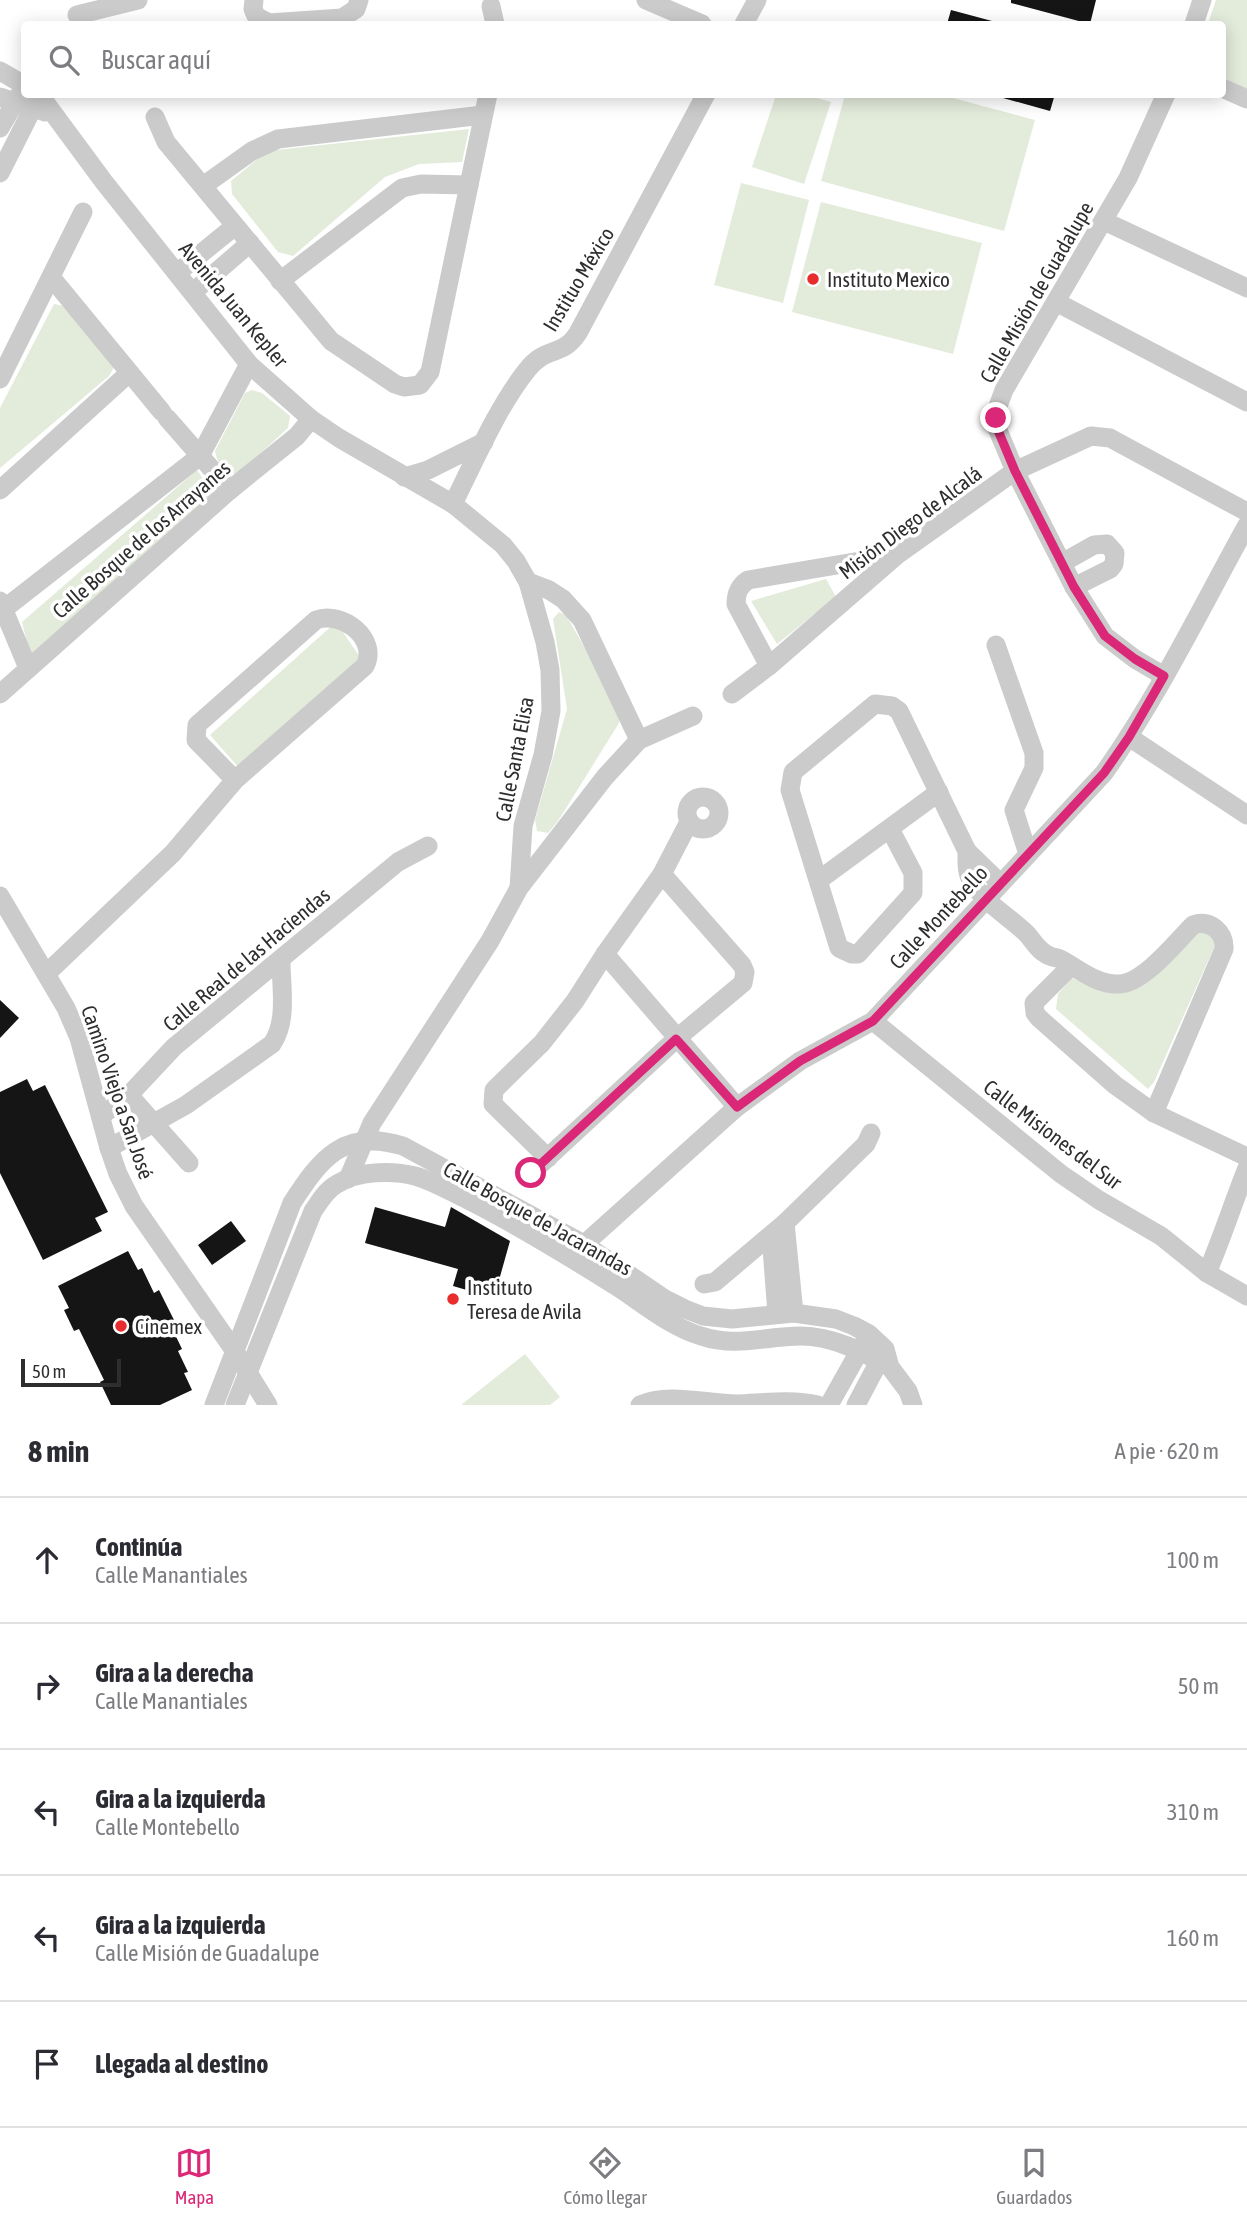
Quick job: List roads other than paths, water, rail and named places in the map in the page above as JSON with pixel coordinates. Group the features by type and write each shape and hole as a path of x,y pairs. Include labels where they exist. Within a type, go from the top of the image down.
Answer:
{"street":[{"path":"77,13 138,0"},
{"path":"254,0 253,9 256,16 265,21"},
{"path":"298,21 342,18 356,9 359,0"},
{"path":"646,0 695,21"},
{"path":"746,21 757,0"},
{"path":"1195,21 1202,0"},
{"name":"Avenida Juan Kepler","path":"0,71 21,90"},
{"path":"1226,89 1247,99"},
{"path":"0,128 25,98"},
{"path":"0,173 26,98"},
{"name":"Avenida Juan Kepler","path":"31,98 53,114 103,182 249,364 280,394 311,419 453,504"},
{"path":"155,117 166,142 331,341 404,387 420,384 430,372 487,98"},
{"name":"Instituo México","path":"453,504 484,442 527,370 539,356 563,349 572,341 704,98"},
{"name":"Calle Misión de Guadalupe","path":"1164,98 1128,178 1004,390 997,409 997,428 1015,471 1074,587 1105,636 1135,659 1164,676"},
{"path":"203,186 252,151 278,139 484,115"},
{"path":"281,281 401,188 421,184 469,186"},
{"path":"0,379 83,212"},
{"path":"1104,221 1243,286 1247,265"},
{"path":"177,273 236,226"},
{"path":"192,292 250,243"},
{"path":"51,277 230,491"},
{"path":"1056,302 1247,402"},
{"path":"28,668 2,605 200,456 249,364"},
{"path":"0,490 129,373"},
{"name":"Calle Bosque de los Arrayanes","path":"0,694 230,491 297,436 311,419"},
{"name":"Misión Diego de Alcalá","path":"732,694 769,666 897,555 1015,471 1091,436 1104,436 1247,512"},
{"path":"404,477 428,470 484,442"},
{"name":"Calle Santa Elisa","path":"453,504 503,545 528,582 550,670 551,711 543,755 523,826 519,888"},
{"name":"Calle Montebello","path":"577,1250 737,1107 800,1061 873,1021 1104,773 1129,737 1247,525"},
{"path":"1062,563 1099,543 1107,544 1115,553 1114,564 1110,569 1074,587"},
{"path":"769,666 736,604 736,596 743,583 897,555"},
{"path":"528,582 563,599 582,620 639,740"},
{"path":"47,973 173,853 235,780 365,666 369,654 367,642 347,622 328,617 316,620 197,725 196,740 235,780"},
{"path":"996,645 1034,753 1034,768 1014,810 1028,854"},
{"path":"890,829 913,873 913,893 859,954 843,951 839,948 790,790 790,778 793,772 876,704 892,706 899,711 967,851 970,879 986,900 1027,935 1040,937 1064,962 1102,981 1119,984 1130,981 1149,968 1193,925 1199,922 1212,926 1220,933 1224,949 1154,1113"},
{"path":"235,1405 313,1212 330,1189 348,1179 372,1123 490,941 519,888 605,777 639,740 693,716"},
{"path":"1129,737 1247,816"},
{"path":"819,880 939,792"},
{"path":"548,1158 494,1104 492,1095 555,1028 662,874 689,822"},
{"name":"Calle Real de las Haciendas","path":"101,1116 129,1095 174,1047 398,862 428,846"},
{"path":"967,851 1000,883"},
{"path":"531,1173 676,1039 743,983 745,972 742,965 662,874"},
{"name":"Camino Viejo a San José","path":"0,896 47,973 79,1038 109,1149 134,1206 234,1350 268,1405"},
{"path":"605,954 737,1107"},
{"path":"109,1149 186,1105 272,1044 282,1020 281,961"},
{"path":"1064,962 1037,998 1033,1008 1039,1018 1115,1085 1154,1113 1247,1157"},
{"name":"Calle Misiones del Sur","path":"873,1021 1060,1174 1161,1236 1203,1269 1247,1296"},
{"path":"129,1095 189,1163"},
{"path":"704,1284 715,1282 778,1229 866,1144 872,1133"},
{"path":"214,1405 292,1203 306,1181 334,1151 345,1144 363,1140"},
{"name":"Calle Bosque de Jacarandas","path":"363,1140 388,1141 402,1146 577,1250 685,1309 703,1316 732,1319 786,1313 836,1319 884,1359"},
{"path":"1203,1269 1225,1232 1229,1211 1247,1168"},
{"name":"Calle Bosque de Jacarandas","path":"348,1179 396,1173 415,1177 577,1250 673,1324 698,1336 735,1343 801,1336 865,1342"},
{"path":"778,1229 786,1313"},
{"path":"208,1314 231,1317 249,1312"},
{"path":"830,1405 865,1342"},
{"path":"856,1405 884,1359 908,1391 913,1405"},
{"path":"640,1405 662,1399 727,1404 806,1402 818,1405"}],"place":[{"name":"Instituto Mexico","path":"813,279"},
{"name":"Instituto Teresa de Avila","path":"453,1299"},
{"name":"Cinemex","path":"121,1326"}]}
